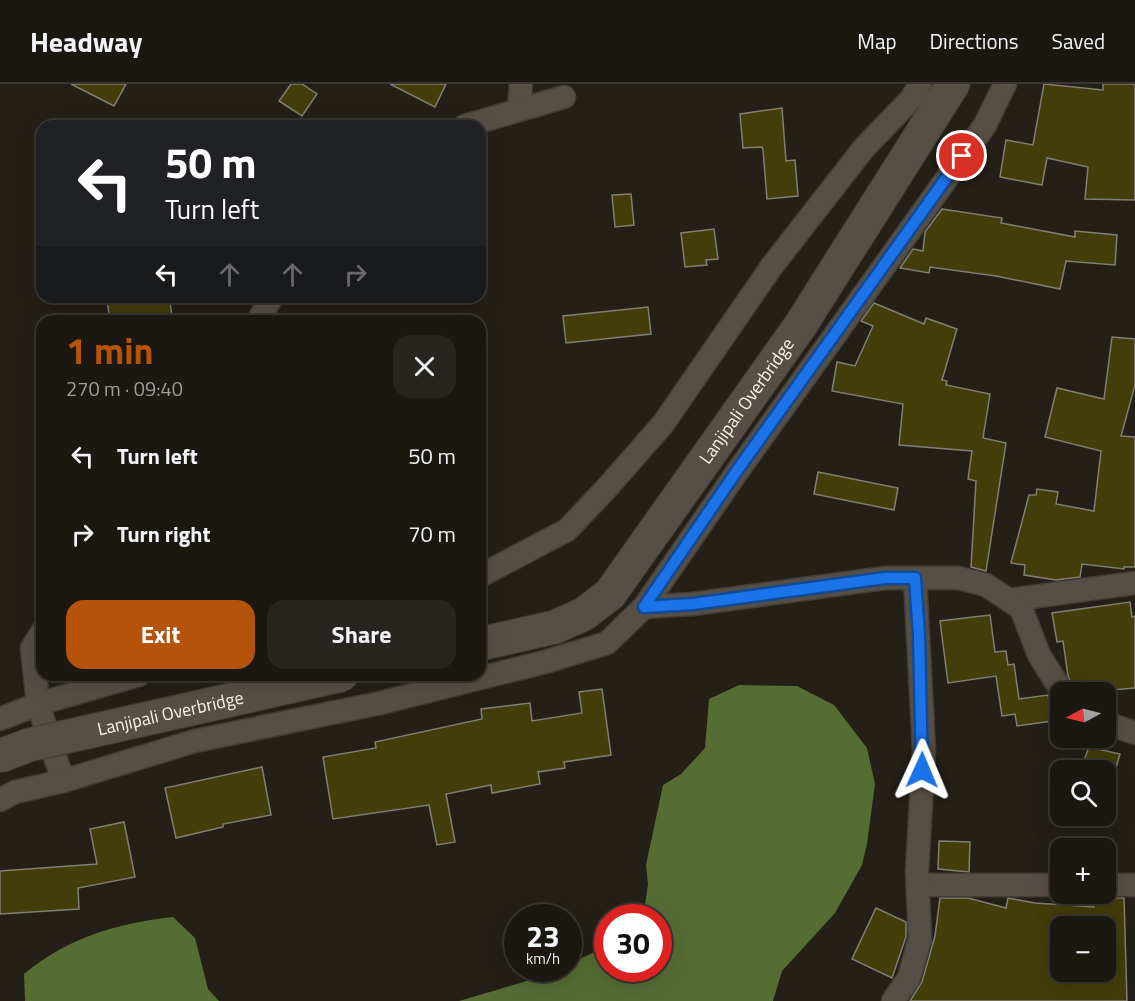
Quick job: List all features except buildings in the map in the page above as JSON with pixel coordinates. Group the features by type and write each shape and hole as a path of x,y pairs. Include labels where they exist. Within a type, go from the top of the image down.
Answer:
{"main road":[{"name":"Lanjipali Overbridge","path":"486,643 555,627 584,614 610,594 800,326 953,84"},
{"name":"Lanjipali Overbridge","path":"0,756 29,745 315,681"}],"street":[{"path":"519,110 521,84"},
{"path":"486,573 567,531 663,424 772,266 864,148 912,98 920,84"},
{"path":"486,677 607,643 644,607 736,472 985,125 1005,84"},
{"path":"485,120 564,97"},
{"path":"644,607 693,604 885,578 959,578 986,585 1021,608 1039,655 1056,682"},
{"path":"893,1001 909,978 920,939 918,885 924,750 915,578"},
{"path":"1009,600 1135,583"},
{"path":"36,642 32,648 38,704 63,782"},
{"path":"0,719 38,704 118,681"},
{"path":"0,800 15,792 63,782 195,741 380,703 469,681"},
{"path":"1116,726 1135,733"},
{"path":"918,885 1050,885"},
{"path":"1116,885 1135,885"}],"shaded area":[{"path":"739,685 797,686 834,705 867,748 875,784 862,865 835,913 782,971 773,1001 459,1001 523,982 582,982 582,958 594,952 594,982 672,982 672,904 645,904 648,884 646,865 663,785 681,774 705,748 709,699"},
{"path":"173,917 195,938 208,989 219,1001 25,1001 24,974 40,961 94,934 132,923"}],"route":[{"path":"922,770 924,750 915,578 885,578 693,604 644,607 736,472 962,156"}]}
